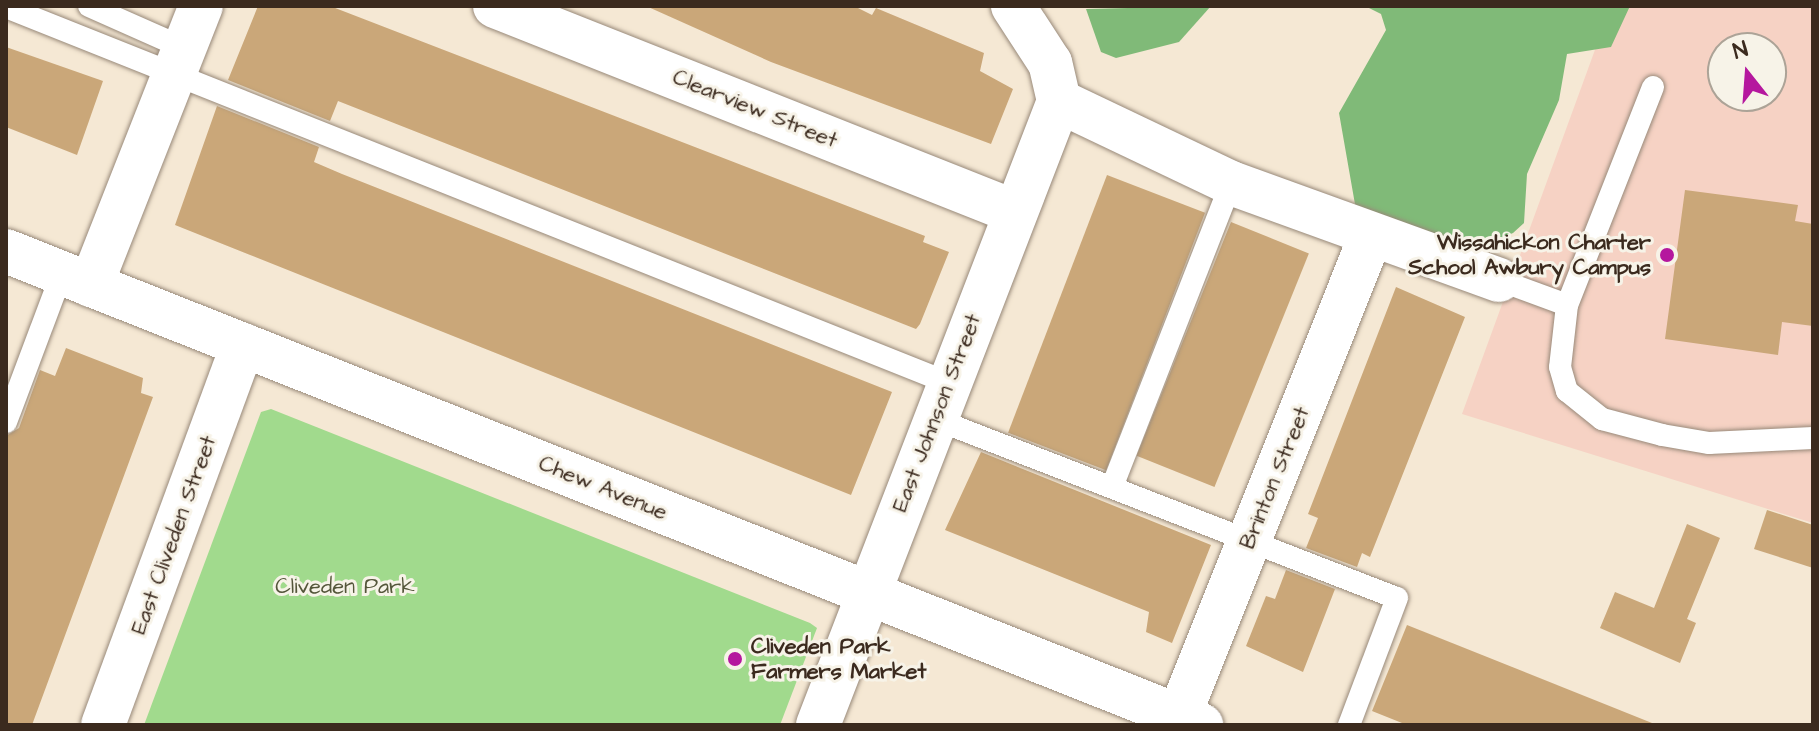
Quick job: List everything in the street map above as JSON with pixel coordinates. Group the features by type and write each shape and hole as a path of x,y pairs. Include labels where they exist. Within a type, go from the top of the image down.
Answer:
{"street":[{"path":"77,279 179,61 201,6"},
{"name":"Clearview Street","path":"495,6 1015,212"},
{"path":"1013,6 1050,63 1059,101 1231,183 1370,238 1499,280"},
{"name":"East Johnson Street","path":"818,725 1059,101"},
{"name":"Brinton Street","path":"1190,721 1250,542 1370,238"},
{"name":"Chew Avenue","path":"6,251 1190,721"},
{"name":"East Cliveden Street","path":"103,725 243,345"}],"lane":[{"path":"89,6 179,61"},
{"path":"6,7 179,61 942,401 1112,487 1397,598 1349,725"},
{"path":"1653,87 1567,305 1560,367 1567,391 1602,419 1709,443 1813,438"},
{"path":"1112,487 1231,183"},
{"path":"6,422 77,279"},
{"path":"1499,280 1567,305"}],"shaded area":[{"name":"Wissahickon Charter School Awbury Campus","path":"1611,6 1813,6 1813,523 1462,414"}],"green space":[{"path":"1211,6 1179,42 1116,58 1101,52 1086,9"},
{"path":"1365,6 1630,6 1611,47 1567,54 1559,100 1527,174 1524,223 1513,233 1470,251 1356,210 1339,113 1386,30 1381,14"},
{"name":"Cliveden Park","path":"271,409 810,623 817,628 780,725 144,725 261,412"}],"building":[{"path":"258,6 330,6 925,236 923,242 949,252 920,324 916,329 338,101 330,121 228,80"},
{"path":"646,6 854,6 872,15 876,8 984,53 980,71 1013,89 991,144 771,62"},
{"path":"6,47 103,81 77,155 6,127"},
{"path":"217,106 319,147 314,162 342,174 892,392 851,495 175,225"},
{"path":"1107,175 1205,213 1106,470 1008,433"},
{"path":"1685,190 1798,205 1795,221 1813,224 1813,326 1782,322 1778,355 1665,339"},
{"path":"1231,222 1309,253 1214,487 1137,456"},
{"path":"1396,287 1465,317 1370,557 1362,553 1357,567 1306,548 1318,518 1308,514"},
{"path":"66,348 143,378 141,393 153,397 32,725 6,725 6,436 19,428 40,370 55,376"},
{"path":"981,452 1211,545 1172,643 1146,632 1149,612 945,530"},
{"path":"1767,510 1813,525 1813,568 1754,549"},
{"path":"1687,524 1720,538 1687,619 1696,623 1680,663 1600,628 1615,592 1654,608"},
{"path":"1286,570 1335,589 1303,672 1246,646 1266,596 1275,599"},
{"path":"1407,625 1652,725 1407,725 1372,711"}],"place":[{"name":"Wissahickon Charter School Awbury Campus","path":"1667,255"},
{"name":"Cliveden Park Farmers Market","path":"735,659"}]}
